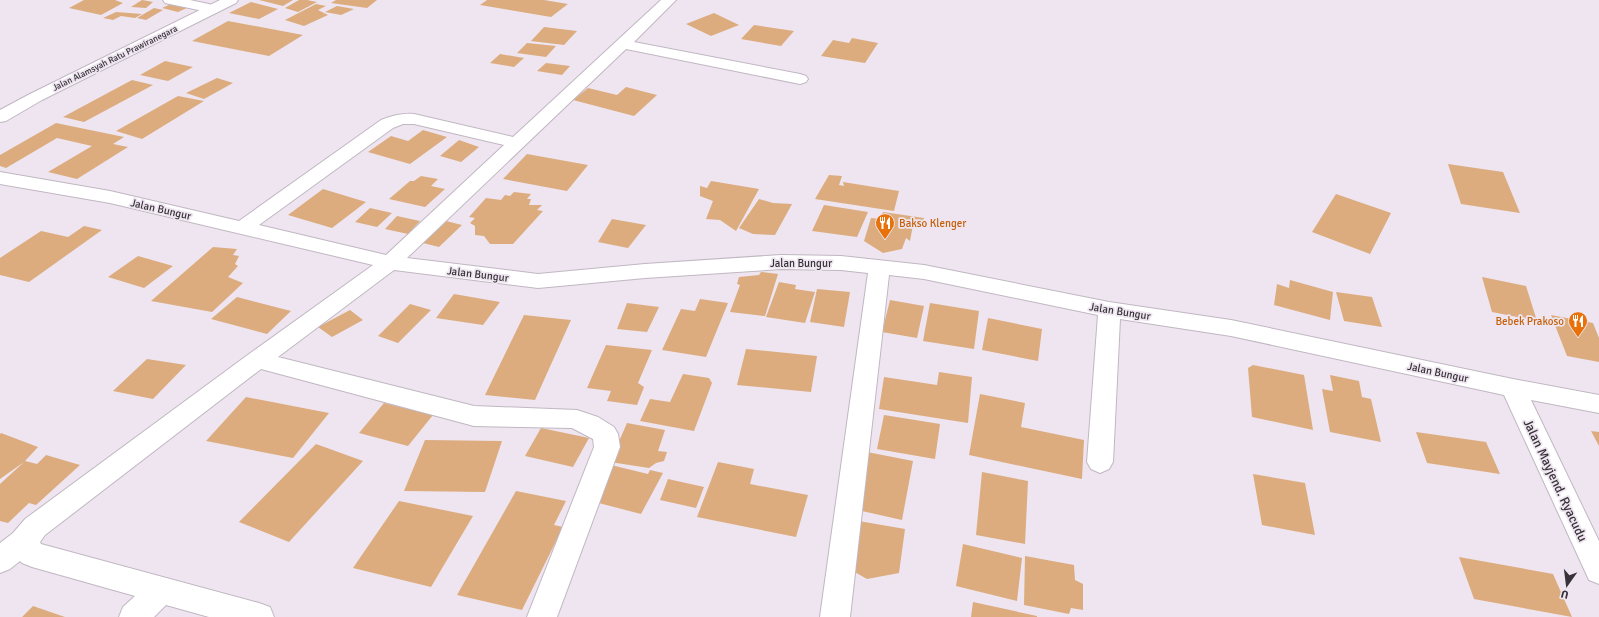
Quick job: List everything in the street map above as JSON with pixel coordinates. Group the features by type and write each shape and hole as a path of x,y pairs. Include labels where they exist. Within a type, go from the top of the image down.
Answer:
{"street":[{"path":"170,0 213,9"},
{"name":"Jalan Alamsyah Ratu Prawiranegara","path":"0,117 36,97 231,0"},
{"path":"0,560 23,542 35,527 257,360 390,263 669,0"},
{"path":"623,44 800,79"},
{"path":"242,228 387,124 396,120 405,118 414,119 517,143"},
{"name":"Jalan Bungur","path":"0,178 110,196 390,263 538,281 645,271 780,262 841,263 924,272 1109,310 1231,328 1514,388 1599,404"},
{"path":"835,617 879,267"},
{"path":"1100,462 1109,310"},
{"path":"257,360 474,416 572,418 583,420 592,424 605,434 607,447 542,617"},
{"name":"Jalan Mayjend. Ryacudu","path":"1514,388 1599,571"},
{"path":"23,542 32,554 259,617"},
{"path":"134,617 161,590"}],"building":[{"path":"84,0 115,0 123,3 101,15 69,8"},
{"path":"142,0 153,2 146,8 131,7"},
{"path":"259,0 293,0 283,6"},
{"path":"299,0 317,2 298,12 285,8"},
{"path":"336,0 377,0 367,8 331,3"},
{"path":"487,0 544,0 568,4 551,17 480,5"},
{"path":"251,2 278,9 259,19 229,13"},
{"path":"171,4 189,7 178,12 162,8"},
{"path":"316,4 326,6 318,10 328,15 304,26 285,20"},
{"path":"337,6 354,9 341,15 325,12"},
{"path":"154,8 163,10 146,20 137,18"},
{"path":"116,12 142,14 135,18 121,16 113,20 103,18"},
{"path":"714,13 739,25 711,36 686,24"},
{"path":"228,21 303,35 269,56 192,41"},
{"path":"754,25 794,31 781,46 741,39"},
{"path":"544,27 577,31 564,45 531,41"},
{"path":"852,38 878,43 865,63 821,56 833,40 849,43"},
{"path":"527,43 556,46 546,57 517,53"},
{"path":"500,54 524,58 514,67 490,63"},
{"path":"165,61 193,67 168,81 140,75"},
{"path":"546,63 570,66 562,75 537,71"},
{"path":"217,78 233,83 204,99 186,93"},
{"path":"132,80 153,85 84,122 63,117"},
{"path":"626,87 657,95 634,116 573,100 588,88 617,95"},
{"path":"178,96 204,101 142,139 116,131"},
{"path":"56,123 124,137 113,144 128,147 77,179 48,172 92,146 57,138 6,168 0,166 0,155"},
{"path":"423,130 447,137 410,164 368,152 391,136 408,141"},
{"path":"459,140 479,147 461,162 440,156"},
{"path":"527,154 588,165 567,191 503,179"},
{"path":"1448,164 1503,172 1520,213 1461,204"},
{"path":"829,175 842,176 839,185 844,186 843,182 899,191 894,211 815,199"},
{"path":"421,176 438,179 431,186 445,189 425,207 389,199 410,181 414,181"},
{"path":"711,181 759,189 736,231 720,220 706,219 713,201 700,196 700,186 707,188"},
{"path":"323,189 366,202 332,228 288,215"},
{"path":"514,192 531,194 527,199 531,199 529,205 542,205 537,210 543,211 513,244 490,244 484,236 475,235 475,226 470,223 475,218 469,217 486,198 501,200 505,195 510,196"},
{"path":"1336,194 1391,213 1370,254 1312,232"},
{"path":"759,199 773,203 792,204 775,235 753,234 739,228"},
{"path":"824,205 868,212 857,237 812,231"},
{"path":"370,208 392,213 377,227 355,222"},
{"path":"883,212 924,218 921,228 913,225 910,241 906,238 902,249 883,253 864,241 871,218 880,219"},
{"path":"397,216 420,221 408,234 385,229"},
{"path":"612,219 646,225 628,248 598,242"},
{"path":"446,221 462,225 439,247 423,243"},
{"path":"84,226 102,230 29,282 0,275 0,258 41,231 68,237"},
{"path":"213,247 237,249 233,255 239,256 235,264 238,266 228,277 243,283 212,312 151,301"},
{"path":"138,256 173,266 144,288 108,277"},
{"path":"761,272 778,274 765,316 730,312 740,285 737,284 739,277 759,275"},
{"path":"1482,277 1526,286 1537,321 1492,312"},
{"path":"1290,280 1333,292 1330,320 1274,305 1277,284 1289,288"},
{"path":"779,282 796,285 795,289 815,292 805,323 766,317"},
{"path":"817,289 850,292 844,327 810,322"},
{"path":"1336,292 1372,297 1382,327 1344,321"},
{"path":"454,294 500,302 483,325 436,318"},
{"path":"237,297 291,311 267,334 211,319"},
{"path":"700,299 728,303 706,357 662,350 681,309 695,311"},
{"path":"890,300 924,306 917,338 882,332"},
{"path":"627,303 659,307 647,332 617,329"},
{"path":"930,303 979,311 974,349 923,341"},
{"path":"410,304 431,310 398,343 378,336"},
{"path":"350,310 363,320 332,337 318,327"},
{"path":"524,315 571,320 535,400 485,395"},
{"path":"1551,315 1593,323 1599,338 1599,362 1567,356"},
{"path":"988,318 1042,329 1038,361 982,350"},
{"path":"606,345 652,350 638,383 644,387 637,405 607,401 611,391 587,388"},
{"path":"746,349 817,356 811,392 737,385"},
{"path":"147,359 186,365 153,399 113,391"},
{"path":"1253,365 1304,375 1313,430 1252,417 1248,368"},
{"path":"939,372 972,377 968,423 879,409 884,377 937,385"},
{"path":"683,374 709,378 712,383 694,431 640,421 650,399 670,402"},
{"path":"1330,375 1359,381 1362,397 1371,399 1381,442 1330,432 1322,389 1333,391"},
{"path":"980,394 1025,403 1021,427 1084,440 1082,479 969,455"},
{"path":"246,397 329,413 293,458 206,441"},
{"path":"384,403 433,415 408,446 359,433"},
{"path":"884,415 940,424 935,459 877,449"},
{"path":"627,423 665,430 658,451 667,452 664,461 656,463 649,468 610,462"},
{"path":"541,428 589,438 573,467 525,456"},
{"path":"1591,431 1599,432 1599,446"},
{"path":"1416,432 1486,442 1500,474 1427,463"},
{"path":"1,433 38,447 25,461 37,464 46,455 80,465 36,505 29,503 8,523 0,521 0,484 24,462 0,479"},
{"path":"425,440 502,441 485,492 404,491"},
{"path":"316,444 363,461 289,542 239,522"},
{"path":"862,451 913,461 902,520 853,509"},
{"path":"718,462 754,469 750,484 808,495 796,537 697,517"},
{"path":"611,465 648,474 650,470 663,473 641,514 591,501"},
{"path":"982,472 1028,481 1025,544 976,535"},
{"path":"1253,474 1305,483 1315,535 1262,525"},
{"path":"668,479 704,487 696,508 660,500"},
{"path":"516,491 566,501 554,525 563,527 522,610 457,595"},
{"path":"399,501 473,516 431,587 353,568"},
{"path":"853,520 905,529 899,573 867,579 844,566"},
{"path":"963,544 1022,558 1017,601 956,586"},
{"path":"1025,556 1074,565 1075,580 1083,584 1083,610 1071,608 1069,614 1024,605"},
{"path":"1459,557 1553,574 1572,617 1474,599"},
{"path":"973,602 1037,616 1037,617 971,617"},
{"path":"33,606 65,617 22,617"}],"place":[{"name":"Bakso Klenger","path":"885,240"},
{"name":"Bebek Prakoso","path":"1578,338"}]}
